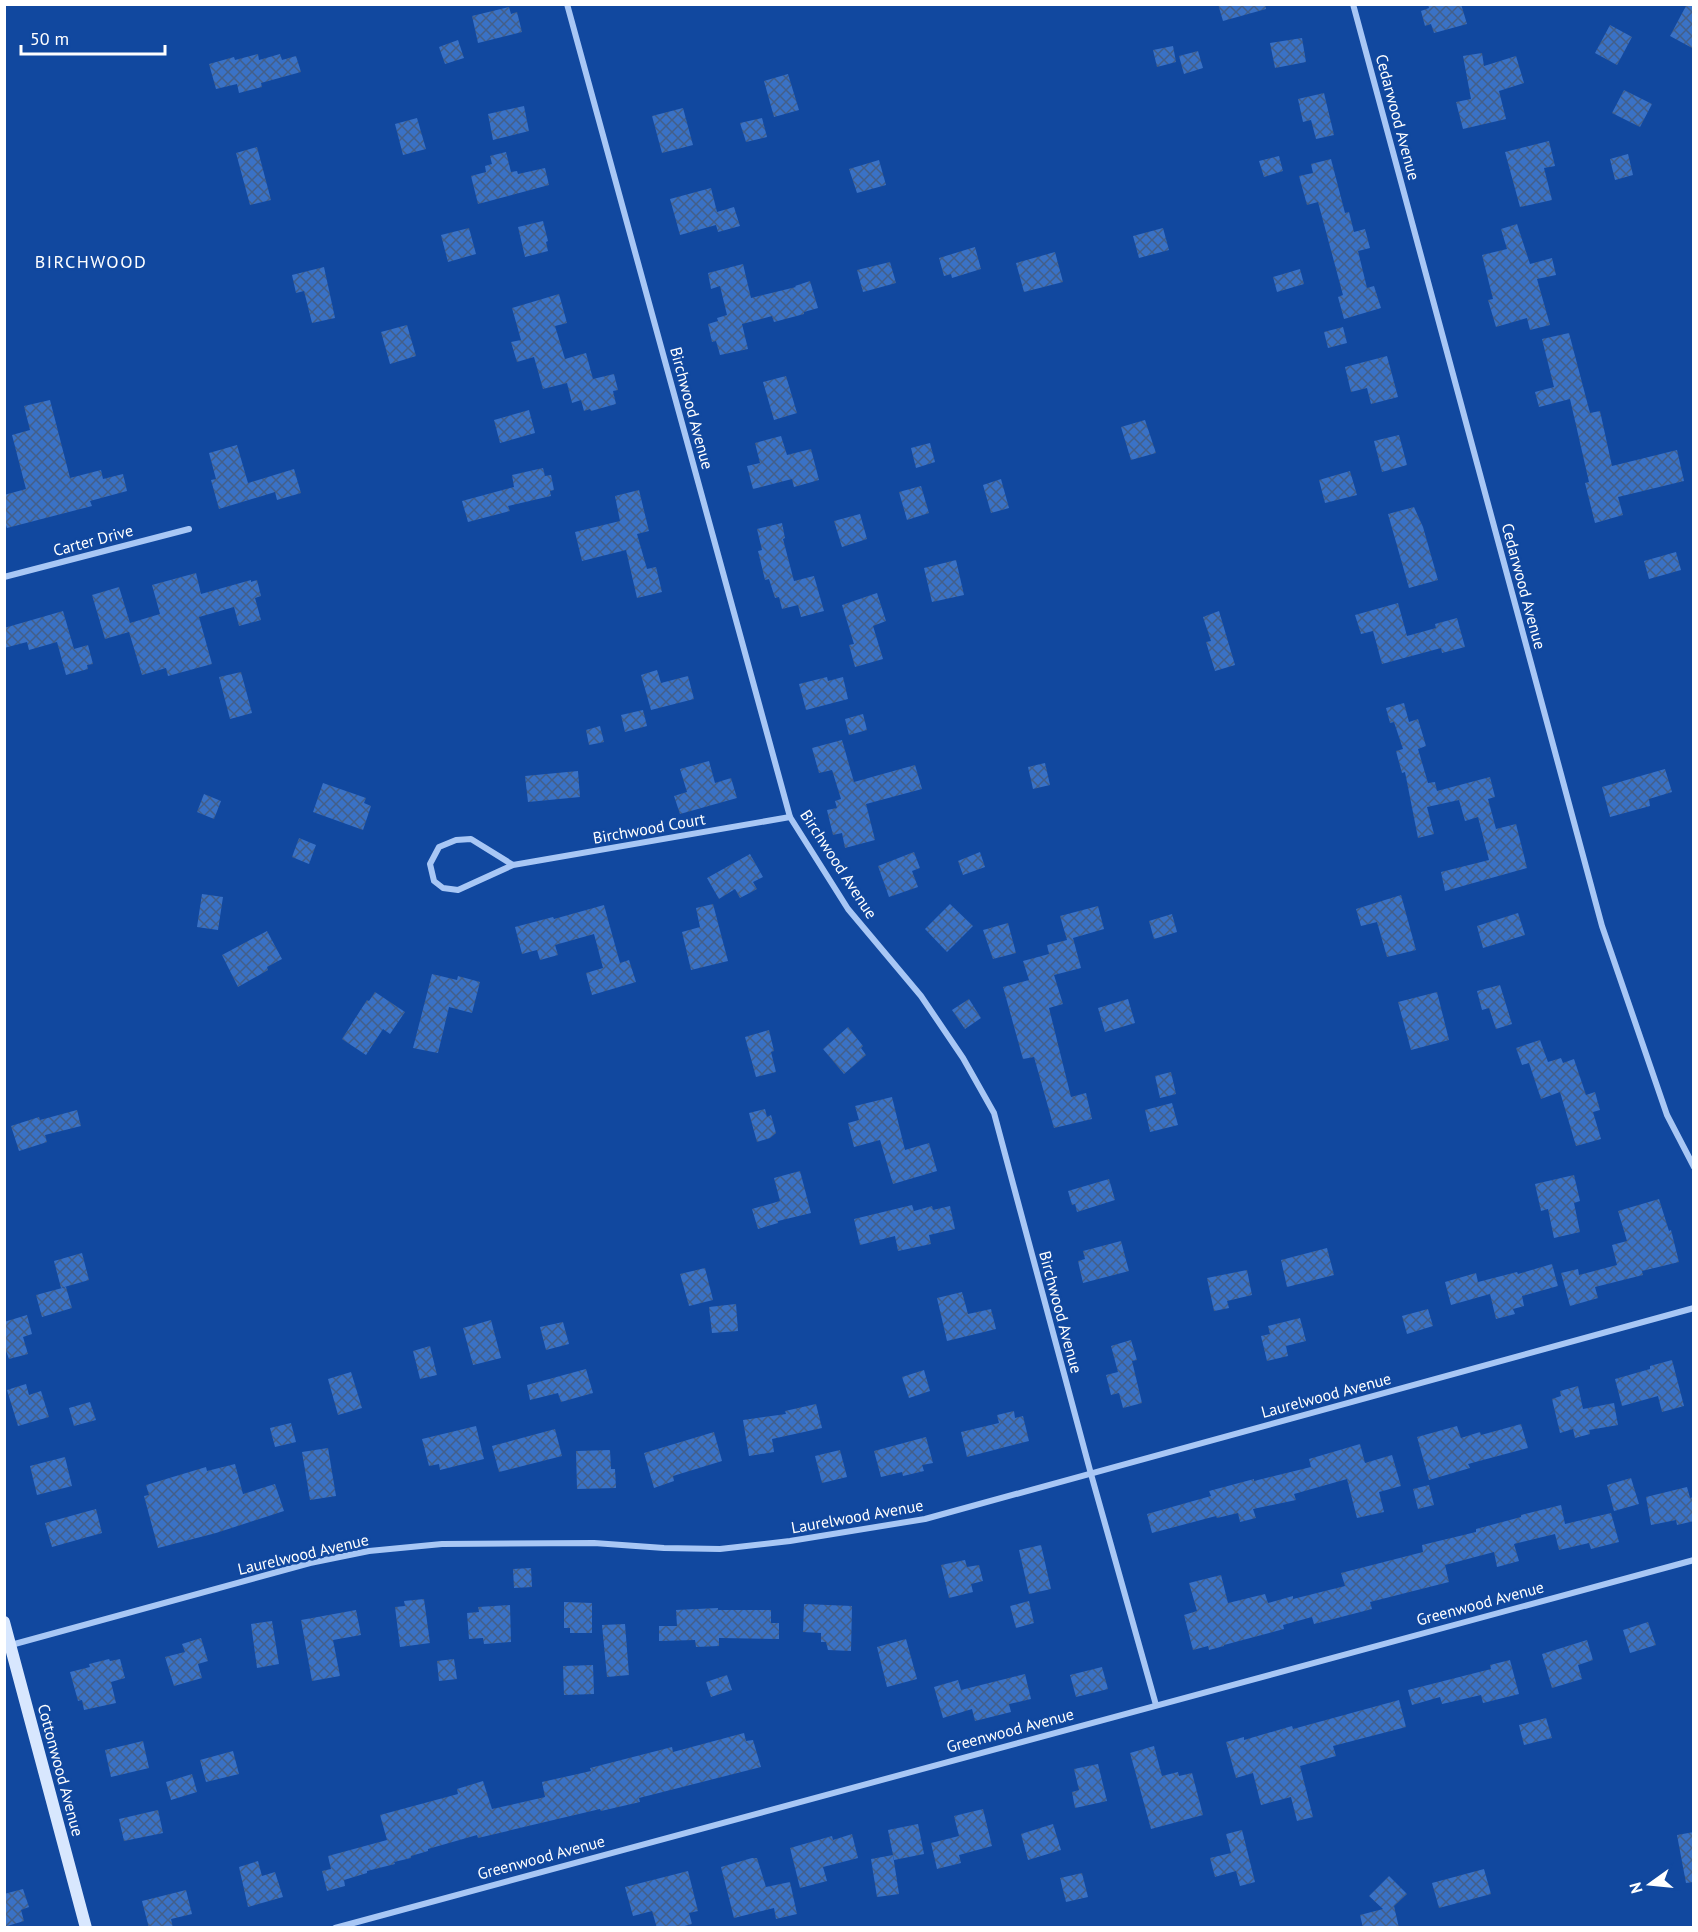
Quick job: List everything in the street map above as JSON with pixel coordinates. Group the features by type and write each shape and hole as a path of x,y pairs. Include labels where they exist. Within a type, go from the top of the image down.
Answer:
{"street":[{"name":"Birchwood Avenue","path":"567,4 790,818 848,909 927,1005 963,1058 994,1113 1155,1705"},
{"name":"Cedarwood Avenue","path":"1353,4 1602,926 1667,1115 1694,1167"},
{"name":"Carter Drive","path":"4,577 189,529"},
{"name":"Birchwood Court","path":"513,865 471,839 456,840 439,847 430,864 434,881 443,888 458,890 513,865 790,818"},
{"name":"Laurelwood Avenue","path":"11,1645 310,1563 369,1551 442,1544 594,1543 720,1549 790,1541 925,1519 1694,1308"},
{"name":"Greenwood Avenue","path":"335,1928 1694,1560"},
{"name":"Cottonwood Avenue","path":"4,1622 86,1928"}],"building":[{"path":"1218,4 1265,4 1266,9 1223,21"},
{"path":"1428,4 1461,4 1467,24 1434,33 1431,24 1425,26 1421,11 1429,8"},
{"path":"1687,4 1694,4 1694,49 1670,36"},
{"path":"509,7 511,14 517,12 522,32 478,43 472,16"},
{"path":"1610,25 1632,37 1617,65 1595,53"},
{"path":"1302,38 1306,62 1275,68 1270,43"},
{"path":"458,40 464,58 445,64 439,47"},
{"path":"1173,46 1176,62 1157,67 1153,50"},
{"path":"1198,51 1203,68 1184,74 1179,56"},
{"path":"1482,53 1484,66 1516,56 1524,83 1499,91 1506,119 1463,129 1456,102 1471,99 1463,56"},
{"path":"258,54 259,60 280,54 282,60 296,56 301,72 261,83 262,87 239,93 237,84 216,89 209,64 234,57 235,60"},
{"path":"788,74 799,110 774,117 764,81"},
{"path":"1624,90 1652,104 1640,127 1612,113"},
{"path":"1324,93 1334,135 1316,139 1311,120 1303,122 1298,99"},
{"path":"524,106 529,131 493,140 488,114"},
{"path":"683,108 693,145 662,153 652,116"},
{"path":"417,118 426,149 403,155 395,124"},
{"path":"762,118 767,137 746,142 740,123"},
{"path":"1549,141 1555,166 1544,168 1552,200 1520,207 1505,152"},
{"path":"257,147 271,200 250,205 236,153"},
{"path":"506,152 511,172 517,171 518,174 545,168 549,185 478,204 471,176 486,172 485,166 492,164 490,156"},
{"path":"1628,154 1633,175 1615,180 1610,159"},
{"path":"1279,156 1283,171 1264,177 1259,161"},
{"path":"1331,159 1345,213 1349,212 1354,232 1365,229 1370,248 1358,251 1367,288 1374,286 1381,308 1344,319 1338,297 1343,295 1318,202 1307,205 1299,176 1313,173 1311,164"},
{"path":"879,160 886,185 857,193 849,169"},
{"path":"711,188 717,212 734,207 740,226 718,232 716,225 680,235 670,199"},
{"path":"543,221 548,251 525,257 518,227"},
{"path":"1517,224 1530,264 1552,258 1556,275 1537,279 1550,325 1530,330 1527,318 1496,327 1488,300 1493,299 1482,255 1507,249 1501,229"},
{"path":"469,228 476,254 448,262 441,235"},
{"path":"1163,228 1169,250 1139,258 1133,236"},
{"path":"975,247 981,269 952,278 951,274 944,276 939,258"},
{"path":"1055,252 1063,282 1024,292 1016,263"},
{"path":"890,262 896,283 863,292 857,270"},
{"path":"743,264 751,298 796,287 810,281 818,308 774,322 772,316 742,324 748,349 720,355 716,341 712,342 708,324 727,315 720,286 711,289 708,273"},
{"path":"324,267 335,318 312,323 304,291 296,293 292,275"},
{"path":"1300,269 1304,284 1277,292 1273,277"},
{"path":"559,294 567,323 555,326 565,359 586,353 593,379 614,374 618,390 613,391 616,404 584,411 581,400 572,403 567,383 543,389 534,357 517,362 511,342 521,340 512,308"},
{"path":"407,325 416,356 390,364 381,332"},
{"path":"1343,327 1347,343 1328,348 1324,332"},
{"path":"1569,333 1590,413 1600,411 1612,466 1677,450 1684,481 1618,497 1623,515 1595,523 1585,483 1589,482 1570,399 1539,407 1535,392 1554,387 1542,339"},
{"path":"1387,356 1398,397 1371,404 1367,388 1351,392 1345,367"},
{"path":"786,376 797,413 774,420 763,382"},
{"path":"50,400 70,478 101,470 103,479 123,474 127,491 90,501 92,506 7,528 4,519 4,495 26,489 12,435 30,430 24,406"},
{"path":"529,410 535,433 500,443 494,420"},
{"path":"1145,420 1156,453 1131,460 1121,427"},
{"path":"1399,435 1407,465 1382,472 1374,441"},
{"path":"781,436 787,455 811,449 819,480 794,487 792,479 753,489 747,466 760,463 755,443"},
{"path":"930,443 935,462 916,468 911,448"},
{"path":"237,445 248,483 294,469 301,493 277,500 275,492 219,509 211,480 216,479 209,453"},
{"path":"543,468 545,476 551,475 554,490 550,491 551,496 508,506 510,511 468,522 462,501 514,487 512,475"},
{"path":"1350,471 1357,495 1325,503 1319,480"},
{"path":"1001,479 1009,508 991,513 983,485"},
{"path":"921,486 929,513 907,520 899,492"},
{"path":"639,490 649,531 637,534 647,569 656,567 662,592 637,598 626,550 582,561 575,532 620,521 615,496"},
{"path":"1414,507 1423,527 1438,580 1409,588 1388,514"},
{"path":"860,514 867,539 842,547 834,521"},
{"path":"782,523 785,538 783,539 794,581 814,576 824,611 801,617 798,605 782,609 779,597 775,598 769,579 765,580 758,551 762,550 757,529"},
{"path":"1676,552 1681,570 1649,579 1644,561"},
{"path":"956,560 964,595 932,602 924,568"},
{"path":"196,573 201,594 257,580 261,596 255,598 261,620 239,626 234,607 199,617 212,664 168,676 166,668 142,675 129,632 105,639 92,595 119,587 130,623 160,614 152,585"},
{"path":"877,593 886,621 873,626 883,659 855,667 849,645 854,644 842,605"},
{"path":"1398,603 1407,636 1436,628 1435,624 1457,618 1465,647 1442,653 1441,648 1382,664 1373,631 1361,634 1355,615"},
{"path":"63,611 74,649 88,645 93,664 87,665 88,669 66,675 57,642 29,650 27,642 4,648 4,628"},
{"path":"1219,611 1235,665 1215,671 1206,642 1211,641 1203,617"},
{"path":"657,670 661,683 688,676 694,699 651,710 641,675"},
{"path":"241,672 252,713 230,719 219,677"},
{"path":"827,677 828,681 843,677 848,699 806,710 799,684"},
{"path":"1404,703 1409,722 1418,719 1426,746 1418,749 1428,783 1435,782 1437,791 1490,777 1495,797 1488,799 1496,829 1516,824 1527,868 1445,891 1441,872 1489,860 1478,817 1465,821 1459,800 1427,807 1434,834 1418,838 1405,772 1402,773 1396,751 1403,749 1394,722 1390,723 1386,708"},
{"path":"643,710 647,726 625,732 621,715"},
{"path":"863,714 867,730 849,735 845,719"},
{"path":"600,726 604,742 589,745 586,730"},
{"path":"842,740 854,782 915,765 922,789 866,804 875,840 845,848 842,833 833,835 827,810 837,808 835,801 841,799 832,770 819,773 812,748"},
{"path":"709,761 715,783 731,778 737,798 680,814 674,796 687,792 680,769"},
{"path":"1045,763 1050,785 1033,789 1028,767"},
{"path":"1665,769 1672,792 1649,799 1650,806 1610,817 1602,787"},
{"path":"578,771 580,797 528,802 525,776"},
{"path":"323,783 366,798 364,803 371,806 363,830 313,812"},
{"path":"204,794 221,801 214,819 197,812"},
{"path":"299,838 316,845 309,864 292,857"},
{"path":"914,852 920,868 912,871 918,887 889,897 878,866"},
{"path":"980,852 985,867 963,875 958,861"},
{"path":"750,854 763,877 753,882 757,889 740,898 735,889 719,899 707,878"},
{"path":"202,894 223,897 218,930 197,927"},
{"path":"1401,895 1416,950 1387,957 1377,922 1361,926 1356,909"},
{"path":"713,904 728,961 691,970 682,932 700,927 696,908"},
{"path":"950,904 973,926 947,952 925,929"},
{"path":"604,905 620,963 629,960 636,982 592,995 586,973 603,968 594,934 555,945 558,955 540,960 537,950 522,954 515,927"},
{"path":"1098,906 1104,929 1073,938 1081,968 1054,975 1063,1004 1049,1008 1071,1097 1086,1093 1092,1119 1054,1128 1034,1057 1023,1059 1003,987 1029,980 1023,961 1049,954 1047,945 1067,940 1060,916"},
{"path":"1518,913 1525,935 1483,948 1477,926"},
{"path":"1172,914 1177,932 1154,939 1149,921"},
{"path":"1008,923 1016,953 993,959 983,930"},
{"path":"267,931 282,959 238,987 222,955"},
{"path":"432,974 457,980 458,976 480,982 472,1013 449,1007 438,1053 413,1048"},
{"path":"1500,985 1512,1024 1496,1029 1489,1008 1482,1010 1477,991"},
{"path":"375,992 405,1012 390,1034 383,1029 366,1055 342,1039 367,1000 369,1001"},
{"path":"1437,992 1449,1040 1411,1050 1398,1002"},
{"path":"969,999 981,1018 965,1029 952,1010"},
{"path":"1128,999 1135,1023 1105,1032 1098,1008"},
{"path":"848,1027 863,1046 861,1048 866,1055 844,1074 823,1049"},
{"path":"769,1030 776,1072 756,1077 745,1037"},
{"path":"1540,1040 1548,1062 1561,1058 1563,1063 1574,1059 1586,1095 1595,1092 1600,1110 1593,1112 1601,1139 1576,1146 1560,1092 1541,1099 1529,1063 1522,1065 1516,1048"},
{"path":"1171,1072 1176,1094 1160,1098 1155,1076"},
{"path":"892,1097 905,1150 929,1143 937,1171 893,1184 880,1140 854,1147 848,1123 859,1120 855,1106"},
{"path":"1172,1103 1178,1125 1150,1132 1145,1110"},
{"path":"765,1109 767,1117 771,1115 776,1133 770,1138 757,1142 749,1113"},
{"path":"77,1110 81,1126 45,1135 47,1142 19,1151 11,1126 39,1117 40,1120"},
{"path":"800,1171 811,1213 778,1221 778,1223 758,1229 752,1209 780,1201 774,1178"},
{"path":"1574,1175 1580,1201 1574,1203 1580,1232 1554,1238 1548,1209 1541,1211 1535,1184"},
{"path":"1109,1179 1115,1200 1077,1212 1075,1204 1072,1205 1068,1191"},
{"path":"1659,1199 1669,1231 1671,1230 1679,1262 1642,1271 1643,1275 1595,1287 1598,1298 1570,1306 1561,1273 1578,1269 1579,1275 1617,1265 1612,1245 1627,1241 1618,1211"},
{"path":"912,1205 914,1211 932,1206 933,1210 950,1206 955,1229 929,1235 931,1244 898,1251 895,1236 860,1245 854,1219"},
{"path":"1121,1241 1129,1271 1083,1283 1078,1261 1085,1259 1083,1251"},
{"path":"1327,1248 1334,1275 1287,1287 1281,1260"},
{"path":"82,1253 89,1280 61,1288 54,1261"},
{"path":"1552,1264 1558,1286 1522,1296 1524,1306 1513,1309 1515,1314 1496,1319 1490,1294 1451,1305 1445,1282 1476,1273 1478,1282"},
{"path":"705,1268 713,1300 689,1306 680,1274"},
{"path":"1247,1270 1252,1295 1227,1301 1229,1308 1214,1311 1207,1278"},
{"path":"66,1287 72,1308 42,1317 36,1295"},
{"path":"962,1292 968,1314 991,1309 996,1329 947,1341 937,1298"},
{"path":"736,1304 738,1331 712,1333 709,1307"},
{"path":"1428,1309 1433,1326 1407,1334 1402,1316"},
{"path":"27,1315 32,1334 23,1337 28,1354 9,1359 4,1345 4,1322"},
{"path":"1300,1318 1306,1341 1286,1346 1288,1356 1267,1361 1261,1336 1270,1334 1268,1326"},
{"path":"491,1320 501,1358 473,1365 463,1328"},
{"path":"563,1322 569,1344 546,1350 540,1327"},
{"path":"1131,1340 1137,1360 1132,1361 1142,1403 1123,1408 1119,1393 1111,1395 1106,1375 1118,1372 1111,1346"},
{"path":"430,1346 437,1375 420,1379 413,1351"},
{"path":"1672,1360 1684,1406 1662,1412 1658,1396 1622,1406 1615,1379"},
{"path":"586,1369 593,1393 561,1402 558,1393 530,1400 527,1385"},
{"path":"924,1370 930,1391 909,1398 902,1377"},
{"path":"351,1372 362,1408 338,1415 328,1379"},
{"path":"26,1384 29,1395 41,1391 49,1417 18,1426 7,1390"},
{"path":"1578,1386 1583,1409 1614,1403 1618,1425 1589,1430 1590,1434 1575,1438 1573,1429 1560,1433 1552,1399 1561,1396 1560,1391"},
{"path":"90,1402 96,1420 74,1426 69,1408"},
{"path":"816,1404 822,1428 772,1439 774,1452 749,1456 743,1420 786,1414 785,1411"},
{"path":"1014,1411 1015,1418 1023,1416 1029,1441 967,1457 961,1432 999,1423 997,1415"},
{"path":"291,1423 296,1442 275,1447 270,1428"},
{"path":"1521,1424 1528,1448 1468,1464 1470,1468 1429,1480 1417,1437 1457,1426 1461,1438"},
{"path":"476,1426 484,1459 440,1470 439,1464 429,1466 422,1439"},
{"path":"555,1429 562,1456 499,1472 492,1446"},
{"path":"714,1432 722,1461 673,1476 674,1481 654,1488 644,1453"},
{"path":"926,1437 933,1463 922,1465 924,1471 903,1476 902,1472 881,1477 874,1451"},
{"path":"1360,1444 1365,1463 1392,1455 1401,1486 1379,1492 1384,1512 1357,1518 1347,1479 1294,1494 1296,1500 1253,1509 1256,1518 1240,1522 1238,1513 1217,1518 1216,1516 1152,1533 1147,1514 1211,1496 1209,1491 1311,1467 1309,1459"},
{"path":"328,1448 336,1496 310,1500 302,1452"},
{"path":"610,1450 611,1469 615,1469 616,1488 577,1489 576,1451"},
{"path":"840,1450 847,1477 822,1483 815,1456"},
{"path":"65,1457 72,1486 37,1495 30,1466"},
{"path":"235,1464 243,1494 275,1484 284,1511 216,1533 158,1548 144,1496 149,1495 146,1485 206,1467 207,1471"},
{"path":"1631,1478 1639,1504 1614,1511 1607,1485"},
{"path":"1429,1485 1434,1505 1418,1509 1413,1489"},
{"path":"1687,1487 1690,1498 1694,1497 1694,1521 1677,1525 1676,1520 1651,1525 1646,1497"},
{"path":"1561,1505 1565,1524 1611,1513 1619,1542 1591,1549 1589,1543 1559,1550 1555,1534 1514,1544 1519,1561 1497,1567 1494,1552 1445,1565 1449,1582 1370,1602 1372,1609 1314,1624 1312,1617 1283,1625 1284,1629 1224,1646 1209,1650 1208,1646 1193,1650 1184,1615 1197,1611 1189,1583 1221,1575 1228,1603 1265,1594 1268,1603 1293,1596 1293,1599 1345,1586 1341,1573 1423,1552 1422,1545 1476,1532 1476,1529"},
{"path":"96,1509 102,1533 52,1547 45,1523"},
{"path":"1041,1545 1051,1589 1029,1594 1019,1550"},
{"path":"965,1560 967,1567 979,1565 983,1581 971,1584 973,1592 949,1598 941,1565"},
{"path":"531,1568 532,1587 514,1588 513,1569"},
{"path":"424,1599 430,1643 400,1647 395,1607 405,1606 404,1601"},
{"path":"1029,1601 1034,1623 1016,1628 1010,1606"},
{"path":"564,1602 592,1603 592,1633 570,1633 570,1628 564,1628"},
{"path":"804,1604 852,1606 851,1651 828,1650 826,1642 821,1642 821,1633 803,1632"},
{"path":"510,1605 511,1642 484,1644 483,1638 469,1639 467,1613 479,1612 478,1607"},
{"path":"718,1608 718,1610 771,1610 771,1623 779,1623 779,1639 719,1638 719,1646 696,1647 695,1640 659,1641 659,1626 677,1626 676,1610"},
{"path":"356,1610 361,1635 333,1640 340,1676 312,1681 301,1620"},
{"path":"272,1621 279,1664 257,1668 251,1624"},
{"path":"1648,1622 1656,1645 1630,1653 1623,1630"},
{"path":"625,1624 629,1675 607,1677 602,1625"},
{"path":"201,1638 208,1661 198,1664 202,1678 174,1686 165,1657 185,1652 182,1644"},
{"path":"906,1639 917,1679 887,1687 877,1647"},
{"path":"1587,1640 1593,1660 1578,1665 1582,1679 1552,1688 1542,1654"},
{"path":"109,1659 110,1661 120,1659 125,1678 111,1682 116,1703 84,1710 82,1700 78,1701 70,1672"},
{"path":"454,1659 457,1679 439,1681 437,1661"},
{"path":"1510,1660 1519,1694 1483,1703 1481,1695 1442,1704 1440,1697 1412,1705 1408,1690 1491,1669 1490,1665"},
{"path":"593,1665 594,1694 564,1695 563,1666"},
{"path":"1102,1667 1108,1689 1076,1697 1070,1675"},
{"path":"1025,1674 1031,1699 1009,1704 1011,1712 975,1721 972,1709 943,1718 934,1687 958,1680 961,1690"},
{"path":"727,1675 732,1690 711,1697 706,1682"},
{"path":"1399,1700 1406,1727 1333,1746 1336,1756 1300,1766 1313,1817 1297,1821 1291,1797 1261,1805 1253,1773 1236,1778 1226,1742 1244,1737 1244,1740 1292,1726 1293,1729"},
{"path":"1546,1718 1552,1738 1524,1745 1519,1725"},
{"path":"744,1733 746,1741 753,1740 761,1767 639,1798 640,1802 601,1811 600,1809 478,1838 477,1835 428,1849 411,1858 394,1862 395,1864 344,1880 345,1886 327,1891 322,1871 331,1869 328,1856 387,1840 380,1815 458,1794 457,1789 483,1781 492,1809 545,1797 542,1782 591,1771 590,1768 672,1747 673,1752"},
{"path":"143,1741 149,1768 111,1777 105,1750"},
{"path":"1154,1746 1162,1776 1178,1772 1179,1776 1192,1773 1203,1815 1151,1829 1130,1753"},
{"path":"233,1751 239,1774 206,1782 200,1760"},
{"path":"1098,1764 1107,1801 1075,1808 1072,1792 1079,1790 1074,1769"},
{"path":"192,1774 197,1792 171,1800 166,1782"},
{"path":"983,1809 992,1846 959,1855 961,1863 937,1869 931,1843 959,1836 954,1816"},
{"path":"158,1810 163,1833 124,1841 119,1819"},
{"path":"918,1824 924,1854 894,1860 888,1830"},
{"path":"1053,1824 1061,1850 1028,1860 1021,1834"},
{"path":"1242,1830 1255,1882 1240,1886 1236,1871 1215,1877 1210,1858 1231,1853 1226,1834"},
{"path":"1694,1832 1694,1882 1686,1883 1677,1835"},
{"path":"852,1834 858,1858 823,1867 827,1881 800,1888 790,1848 832,1836 833,1840"},
{"path":"893,1855 899,1894 877,1897 871,1859"},
{"path":"757,1858 766,1887 790,1882 797,1914 776,1919 774,1908 734,1918 721,1867"},
{"path":"258,1861 262,1876 275,1872 283,1897 248,1907 239,1867"},
{"path":"1484,1869 1491,1894 1439,1908 1432,1883"},
{"path":"688,1871 698,1911 689,1913 692,1924 677,1928 657,1928 652,1911 633,1916 625,1887"},
{"path":"1082,1873 1088,1897 1066,1902 1060,1878"},
{"path":"1389,1876 1407,1894 1394,1906 1399,1928 1363,1928 1360,1915 1383,1909 1369,1896"},
{"path":"23,1889 29,1907 21,1910 24,1921 4,1927 4,1894"},
{"path":"186,1890 192,1914 171,1919 173,1928 149,1928 142,1901"}],"district":[{"name":"BIRCHWOOD","path":"91,262"}]}
